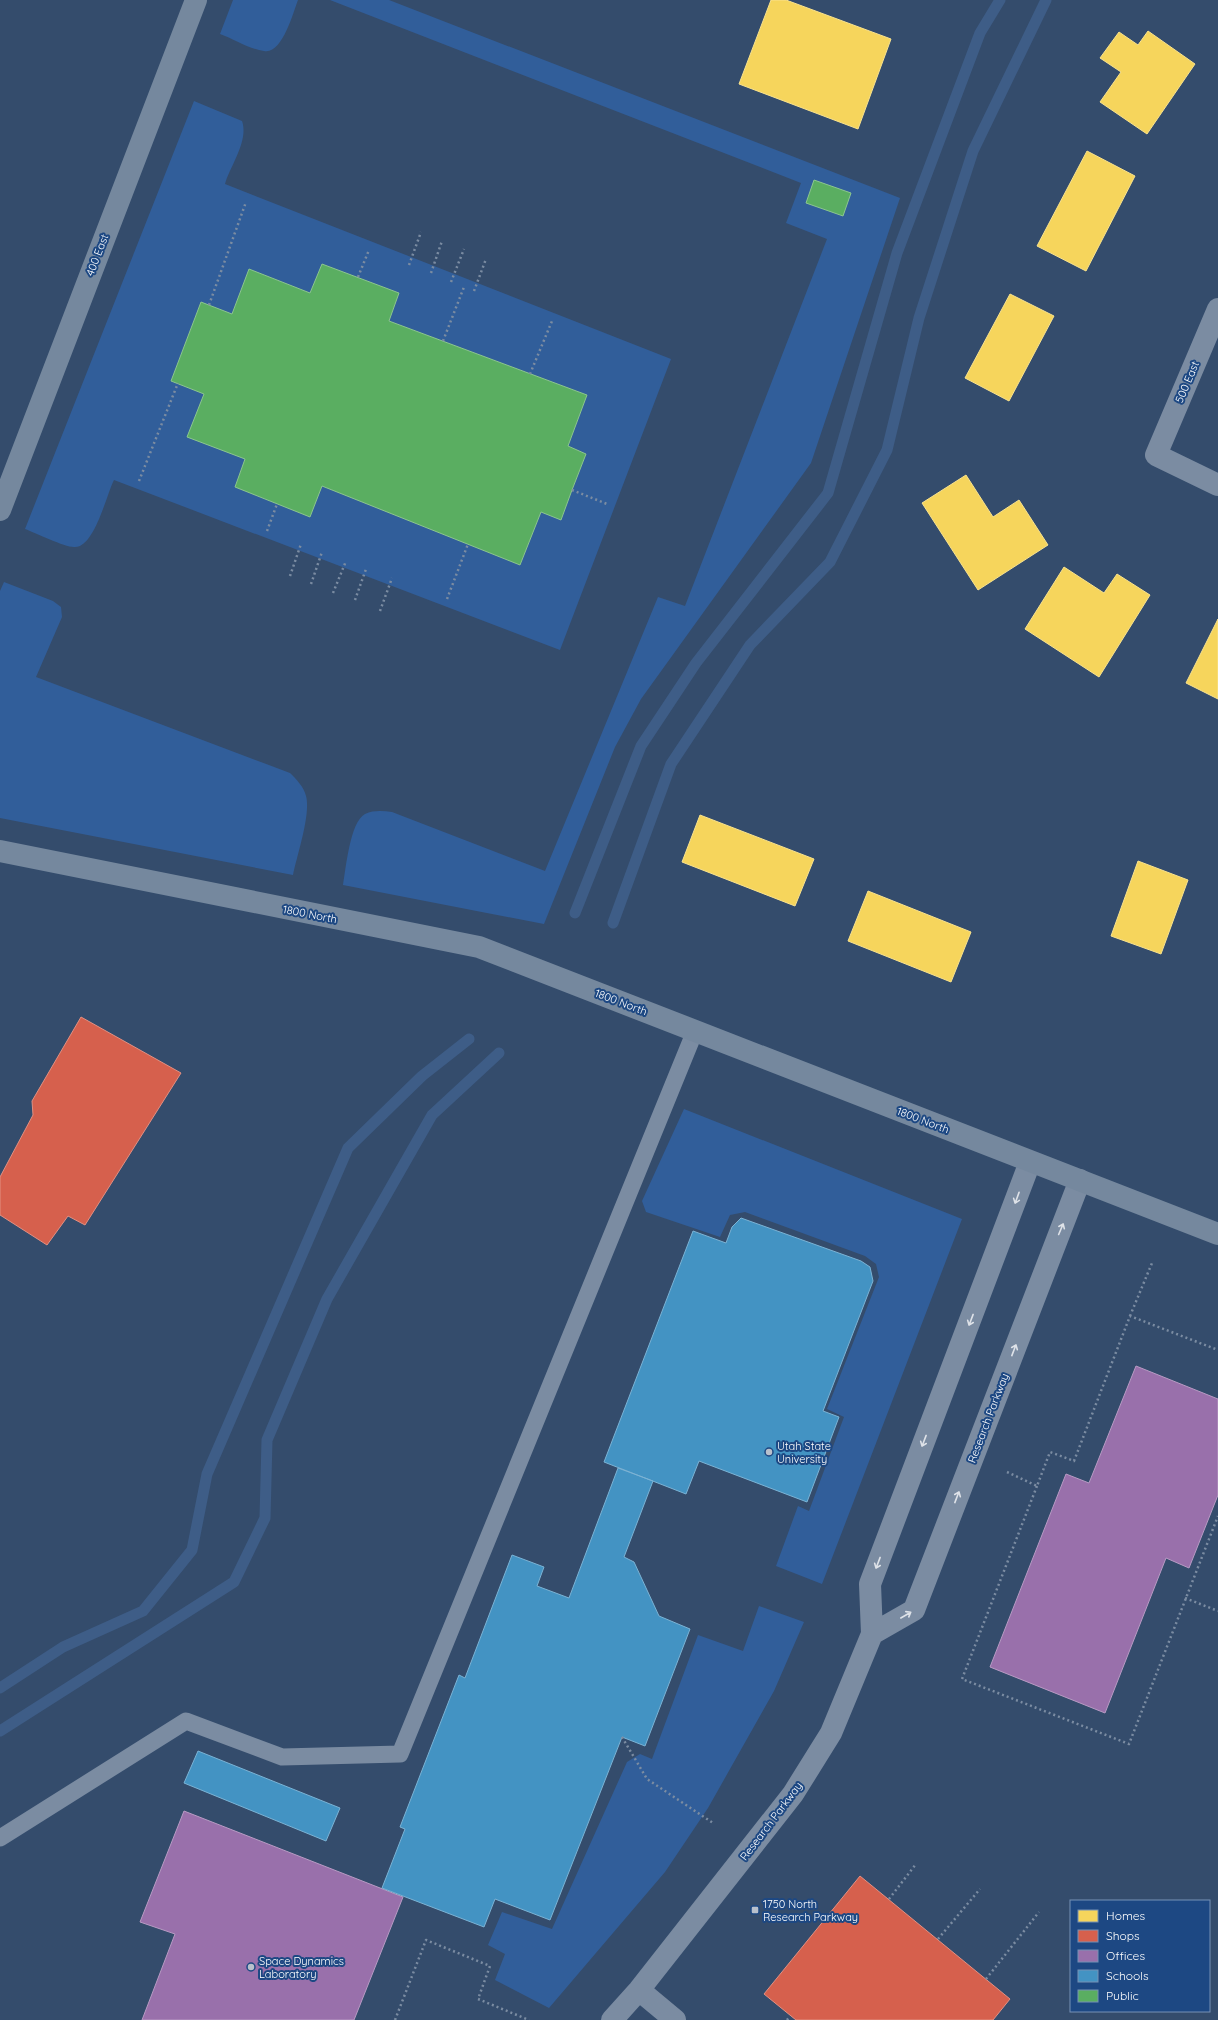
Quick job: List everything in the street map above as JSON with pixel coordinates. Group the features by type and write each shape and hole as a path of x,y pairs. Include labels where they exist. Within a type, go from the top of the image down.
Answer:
{"street":[{"name":"400 East","path":"0,510 196,0"},
{"name":"500 East","path":"1218,309 1156,455 1218,485"},
{"name":"1800 North","path":"0,851 479,947 1218,1234"},
{"name":"Research Parkway","path":"612,2020 640,1990 793,1794 831,1733 872,1634 870,1584 1030,1162"},
{"name":"Research Parkway","path":"872,1634 914,1610 1080,1180"},
{"path":"640,1990 675,2020"}],"lane":[{"path":"0,1838 186,1721 282,1757 400,1754 695,1031"}],"path":[{"path":"209,305 246,202"},
{"path":"408,265 421,232"},
{"path":"430,273 442,241"},
{"path":"451,282 464,249"},
{"path":"358,277 370,250"},
{"path":"474,291 486,259"},
{"path":"443,341 464,287"},
{"path":"530,374 552,321"},
{"path":"139,482 178,383"},
{"path":"572,490 607,504"},
{"path":"267,531 277,504"},
{"path":"290,576 301,544"},
{"path":"447,599 468,544"},
{"path":"311,584 322,552"},
{"path":"334,593 346,561"},
{"path":"355,600 366,569"},
{"path":"380,611 392,578"},
{"path":"1152,1263 1074,1461 1050,1452 962,1678 1129,1744 1218,1516"},
{"path":"1130,1316 1218,1350"},
{"path":"1007,1472 1037,1486"},
{"path":"1185,1598 1218,1611"},
{"path":"622,1737 647,1779 713,1823"},
{"path":"888,1899 916,1864"},
{"path":"938,1939 980,1889"},
{"path":"986,1979 1039,1912"},
{"path":"395,2020 426,1940 490,1966 478,1999 529,2020"},
{"path":"787,2020 790,2016"}],"shaded area":[{"path":"233,0 298,0 290,23 281,40 276,47 264,51 247,46 220,34"},
{"path":"330,0 389,0 900,198 811,463 641,699 615,747 544,924 343,885 352,835 360,819 365,814 375,811 392,812 545,871 658,597 685,606 827,239 786,223 801,183"},
{"path":"194,101 242,121 243,137 241,145 225,184 671,359 560,650 114,480 93,531 88,540 81,545 74,547 64,545 25,529","holes":["322,264 399,293 389,321 587,395 568,446 586,454 561,519 541,512 520,565 322,486 310,517 235,487 245,459 204,394 171,381 201,302 232,314 249,269 310,293"]},
{"path":"4,582 53,601 61,607 62,617 36,677 290,773 300,783 306,796 307,813 293,875 0,818 0,591"},
{"path":"684,1109 962,1219 822,1584 776,1566 798,1506 809,1511 844,1417 827,1409 879,1277 876,1264 865,1256 745,1212 730,1215 720,1237 646,1212 642,1201"},
{"path":"759,1606 804,1622 774,1691 708,1808 665,1872 549,2008 495,1980 505,1954 488,1945 502,1912 552,1929 627,1762 640,1754 652,1759 698,1635 743,1651"}],"building: Homes":[{"path":"771,0 786,0 891,39 858,129 739,84"},
{"path":"1148,31 1195,64 1147,134 1100,102 1121,72 1100,58 1119,32 1138,45"},
{"path":"1087,151 1135,176 1086,271 1037,246"},
{"path":"1010,294 1054,316 1009,401 965,378"},
{"path":"966,475 993,517 1019,500 1048,545 978,590 922,503"},
{"path":"1064,567 1104,593 1117,574 1150,595 1099,677 1025,629"},
{"path":"1218,619 1218,699 1186,683"},
{"path":"700,815 814,859 795,906 682,862"},
{"path":"1138,861 1188,880 1161,954 1111,936"},
{"path":"868,891 971,932 951,982 848,941"}],"building: Shops":[{"path":"81,1017 181,1073 85,1225 68,1216 47,1245 0,1215 0,1177 33,1115 32,1101"},
{"path":"860,1876 1010,1999 993,2020 796,2020 764,1994"}],"building: Offices":[{"path":"1136,1366 1218,1399 1218,1495 1189,1568 1166,1558 1105,1713 990,1667 1066,1474 1089,1483"},
{"path":"184,1811 403,1897 354,2020 142,2020 175,1934 140,1922"}],"building: Schools":[{"path":"741,1218 861,1261 870,1267 873,1281 823,1411 839,1417 807,1502 699,1461 686,1494 604,1462 693,1231 726,1243 732,1227"},
{"path":"618,1468 653,1481 624,1557 634,1562 659,1616 690,1629 645,1746 622,1737 550,1920 495,1899 484,1927 382,1888 405,1829 400,1827 459,1675 465,1678 512,1555 544,1567 537,1586 569,1598"},
{"path":"198,1751 340,1808 326,1841 184,1783"}],"building: Public":[{"path":"814,180 851,193 843,216 806,203"},
{"path":"322,264 399,293 389,321 587,395 568,446 586,454 561,520 541,512 520,565 322,486 310,517 235,487 245,459 187,437 204,394 171,381 201,302 232,314 249,269 310,293"}],"waterway":[{"path":"575,913 641,746 696,663 828,493 897,253 980,33 1000,0"},
{"path":"613,923 671,764 750,645 830,562 887,450 919,318 973,151 1046,0"},
{"path":"0,1688 63,1647 143,1611 192,1550 207,1474 348,1148 422,1076 469,1039"},
{"path":"0,1731 234,1582 265,1518 267,1440 327,1299 432,1115 499,1053"}],"place":[{"name":"Utah State University","path":"769,1452"},
{"name":"1750 North Research Parkway","path":"755,1910"},
{"name":"Space Dynamics Laboratory","path":"251,1967"}]}
